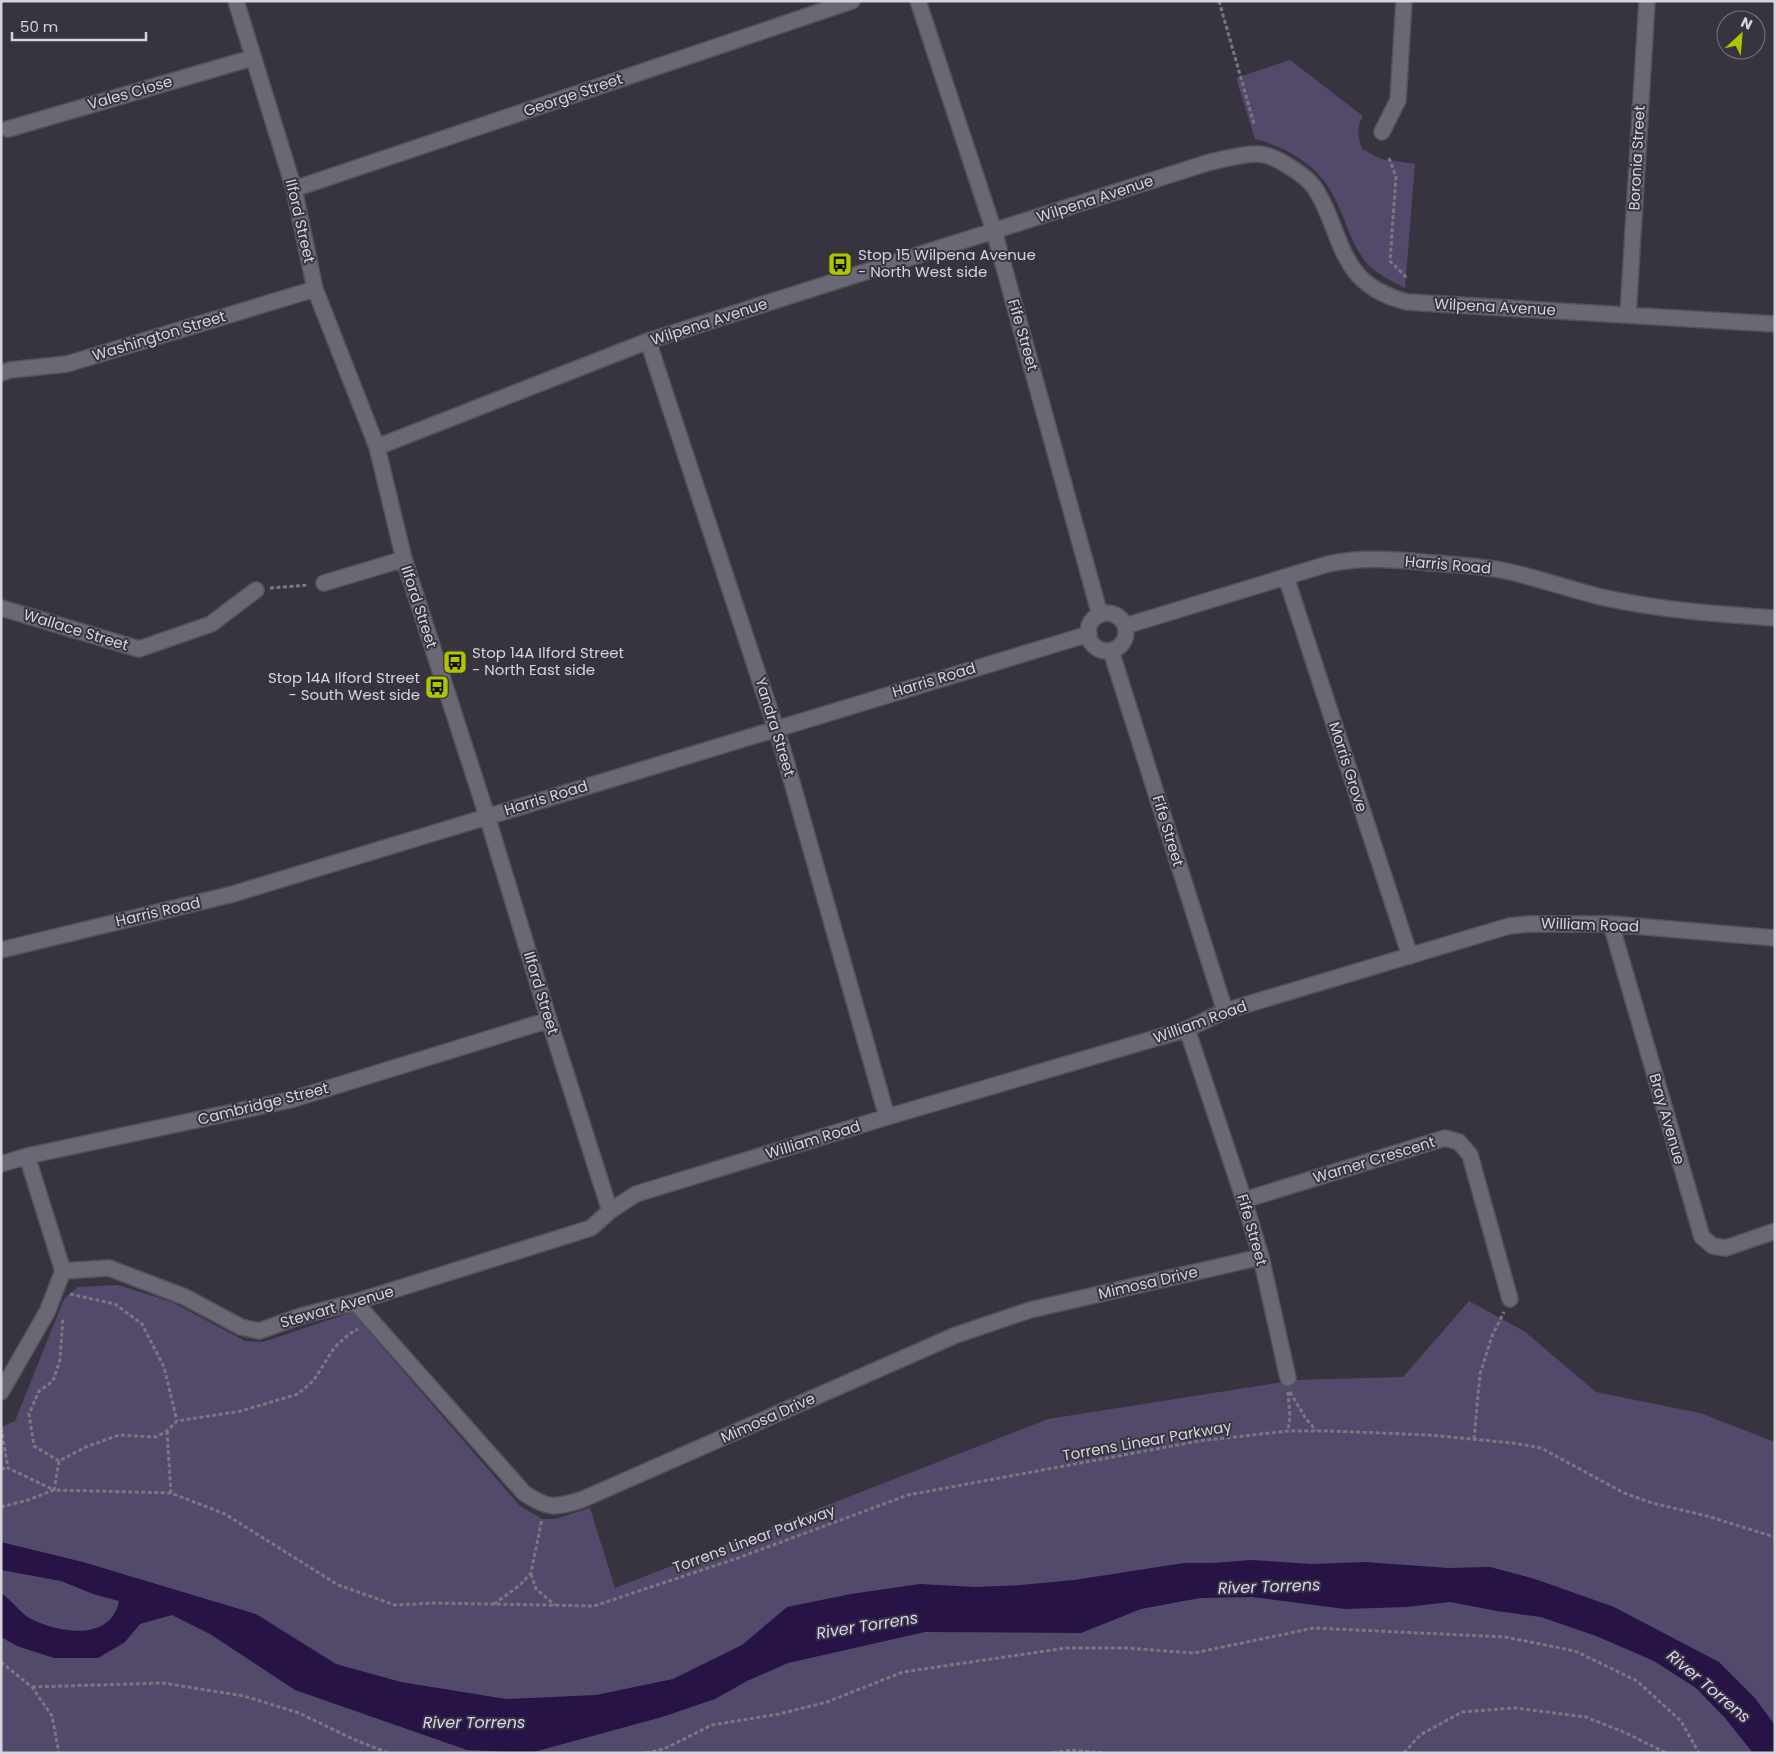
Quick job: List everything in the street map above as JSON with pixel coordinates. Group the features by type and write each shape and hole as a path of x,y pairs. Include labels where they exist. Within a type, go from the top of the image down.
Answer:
{"street":[{"name":"Ilford Street","path":"236,1 252,58 294,189 315,289 377,446 404,560 610,1211"},
{"name":"George Street","path":"294,189 852,1"},
{"name":"Fife Street","path":"918,1 994,231 1100,615"},
{"path":"1382,132 1398,100 1404,1"},
{"name":"Boronia Street","path":"1628,315 1646,1"},
{"name":"Vales Close","path":"8,129 252,58"},
{"name":"Wilpena Avenue","path":"377,446 648,341 1210,162 1238,156 1260,154 1279,159 1298,172 1313,186 1326,208 1338,242 1350,264 1374,289 1390,297 1407,302 1775,324"},
{"name":"Washington Street","path":"1,373 10,370 67,364 315,289"},
{"name":"Yandra Street","path":"648,341 776,728 887,1117"},
{"name":"Harris Road","path":"1125,626 1328,564 1350,559 1371,558 1484,567 1507,571 1644,606 1680,611 1775,618"},
{"path":"324,583 404,560"},
{"name":"Morris Grove","path":"1286,577 1410,956"},
{"name":"Wallace Street","path":"1,608 139,648 212,624 256,590"},
{"path":"1109,614 1120,618 1125,626 1125,638 1122,644 1111,651 1105,651 1094,646 1090,639 1090,626 1093,620 1100,615 1109,614"},
{"name":"Harris Road","path":"1,950 233,894 1089,634"},
{"name":"Fife Street","path":"1111,651 1225,1011"},
{"name":"William Road","path":"610,1211 636,1194 887,1117 1187,1029 1225,1011 1509,926 1528,924 1611,924 1775,938"},
{"name":"Bray Avenue","path":"1611,924 1702,1237 1713,1246 1726,1248 1775,1232"},
{"name":"Cambridge Street","path":"1,1164 27,1156 290,1100 549,1020"},
{"name":"Fife Street","path":"1187,1029 1261,1257 1288,1378"},
{"name":"Warner Crescent","path":"1244,1200 1445,1138 1459,1142 1470,1155 1510,1299"},
{"path":"1,1392 47,1312 63,1271 27,1156"},
{"name":"Stewart Avenue","path":"63,1271 109,1268 185,1297 241,1327 259,1331 301,1316 355,1302 591,1228 610,1211"},
{"name":"Mimosa Drive","path":"545,1504 558,1506 581,1500 965,1332 1030,1310 1261,1257"},
{"path":"355,1302 524,1493 545,1504"}],"path":[{"path":"1219,1 1254,124"},
{"path":"1388,158 1396,177 1390,261 1408,279"},
{"path":"256,590 324,583"},
{"path":"55,1291 115,1304 142,1324 164,1367 177,1421"},
{"path":"1474,1439 1480,1374 1492,1336 1510,1299"},
{"path":"59,1461 34,1446 28,1414 39,1391 53,1381 60,1360 64,1312"},
{"path":"59,1461 86,1447 119,1435 156,1437 167,1431 177,1421 241,1411 298,1394 314,1380 334,1348 349,1334 372,1321"},
{"path":"1288,1431 1290,1417 1288,1390 1316,1431"},
{"path":"1,1428 8,1468"},
{"path":"167,1431 171,1493"},
{"name":"Torrens Linear Parkway","path":"1,1507 28,1500 54,1490 171,1493 225,1514 338,1585 395,1605 594,1606 738,1558 908,1495 1199,1441 1288,1431 1316,1431 1474,1439 1513,1442 1541,1448 1559,1456 1624,1493 1652,1503 1773,1535"},
{"path":"1,1469 8,1468 54,1490 59,1461"},
{"path":"545,1504 531,1573 536,1589 556,1606"},
{"path":"494,1604 531,1573"},
{"path":"646,1753 664,1749 712,1725 779,1714 827,1702 903,1672 1066,1648 1128,1648 1194,1653 1314,1628 1505,1637 1575,1651 1637,1681 1681,1721 1699,1753"},
{"path":"1,1662 32,1687 52,1716 59,1753"},
{"path":"32,1687 163,1683 244,1696 299,1713 388,1753"},
{"path":"1404,1753 1420,1736 1462,1712 1515,1708 1586,1717 1626,1733 1666,1753"},
{"path":"1053,1753 1071,1750 1104,1753"}],"shaded area":[{"path":"1290,60 1363,116 1358,132 1362,149 1381,159 1415,164 1405,288 1382,275 1362,257 1334,196 1315,170 1287,151 1255,139 1236,78"},
{"path":"118,1285 172,1302 245,1341 263,1342 352,1312 520,1506 542,1519 555,1519 590,1508 615,1588 1048,1419 1296,1380 1403,1377 1469,1301 1524,1331 1596,1392 1700,1413 1775,1442 1775,1753 1,1753 1,1427 15,1421 64,1299 78,1287"}],"water":[{"name":"River Torrens","path":"1,1542 83,1562 256,1614 336,1664 401,1682 506,1699 596,1695 673,1679 742,1645 787,1607 851,1594 920,1584 975,1587 1021,1585 1074,1580 1184,1563 1252,1560 1312,1564 1365,1562 1448,1568 1490,1567 1535,1579 1614,1607 1719,1662 1754,1697 1775,1725 1775,1753 1753,1753 1725,1718 1696,1688 1654,1661 1596,1636 1541,1617 1450,1602 1406,1607 1345,1609 1252,1597 1200,1598 1141,1609 1081,1633 925,1632 788,1663 747,1681 715,1699 662,1717 530,1753 467,1750 295,1690 210,1634 172,1615 140,1624 125,1642 98,1658 54,1658 17,1646 1,1637 1,1593 31,1619 55,1628 82,1631 106,1623 114,1614 119,1601 93,1594 61,1581 1,1570"}],"place":[{"name":"Stop 15 Wilpena Avenue - North West side","path":"840,264"},
{"name":"Stop 14A Ilford Street - North East side","path":"455,662"},
{"name":"Stop 14A Ilford Street - South West side","path":"437,687"}]}
